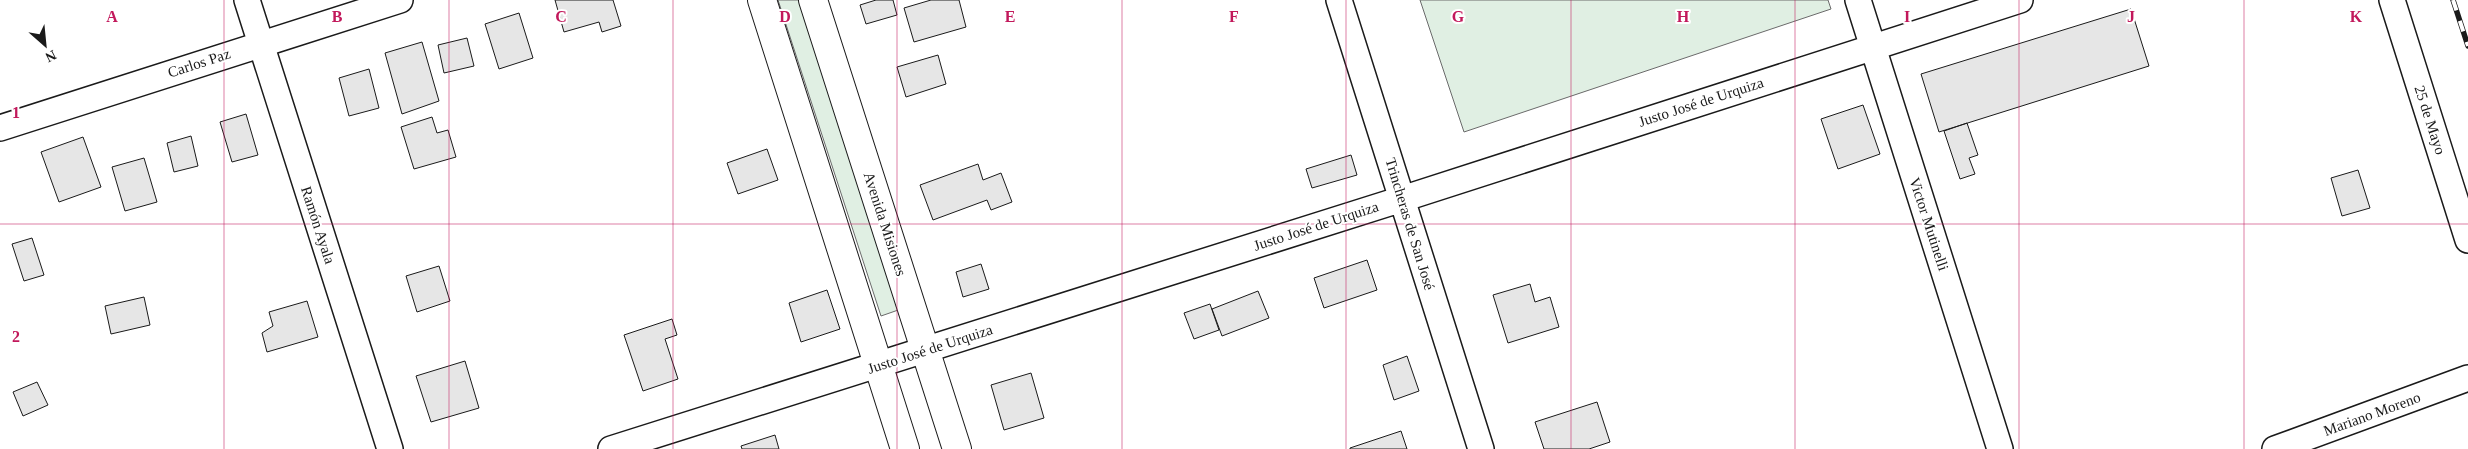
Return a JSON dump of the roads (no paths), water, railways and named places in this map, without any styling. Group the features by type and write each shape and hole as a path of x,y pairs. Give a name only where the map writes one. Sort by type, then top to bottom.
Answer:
{"main road":[{"path":"762,0 905,449"},
{"name":"Avenida Misiones","path":"814,0 957,449"}],"street":[{"name":"Ramón Ayala","path":"247,0 390,449"},
{"name":"Carlos Paz","path":"0,128 400,0"},
{"name":"Trincheras de San José","path":"1339,0 1481,449"},
{"name":"Victor Mutinelli","path":"1858,0 2000,449"},
{"name":"Justo José de Urquiza","path":"611,449 1402,199 2020,0"},
{"name":"25 de Mayo","path":"2392,0 2468,240"},
{"name":"Mariano Moreno","path":"2279,448 2468,378"}],"railway":[{"path":"2453,0 2468,46"}]}
